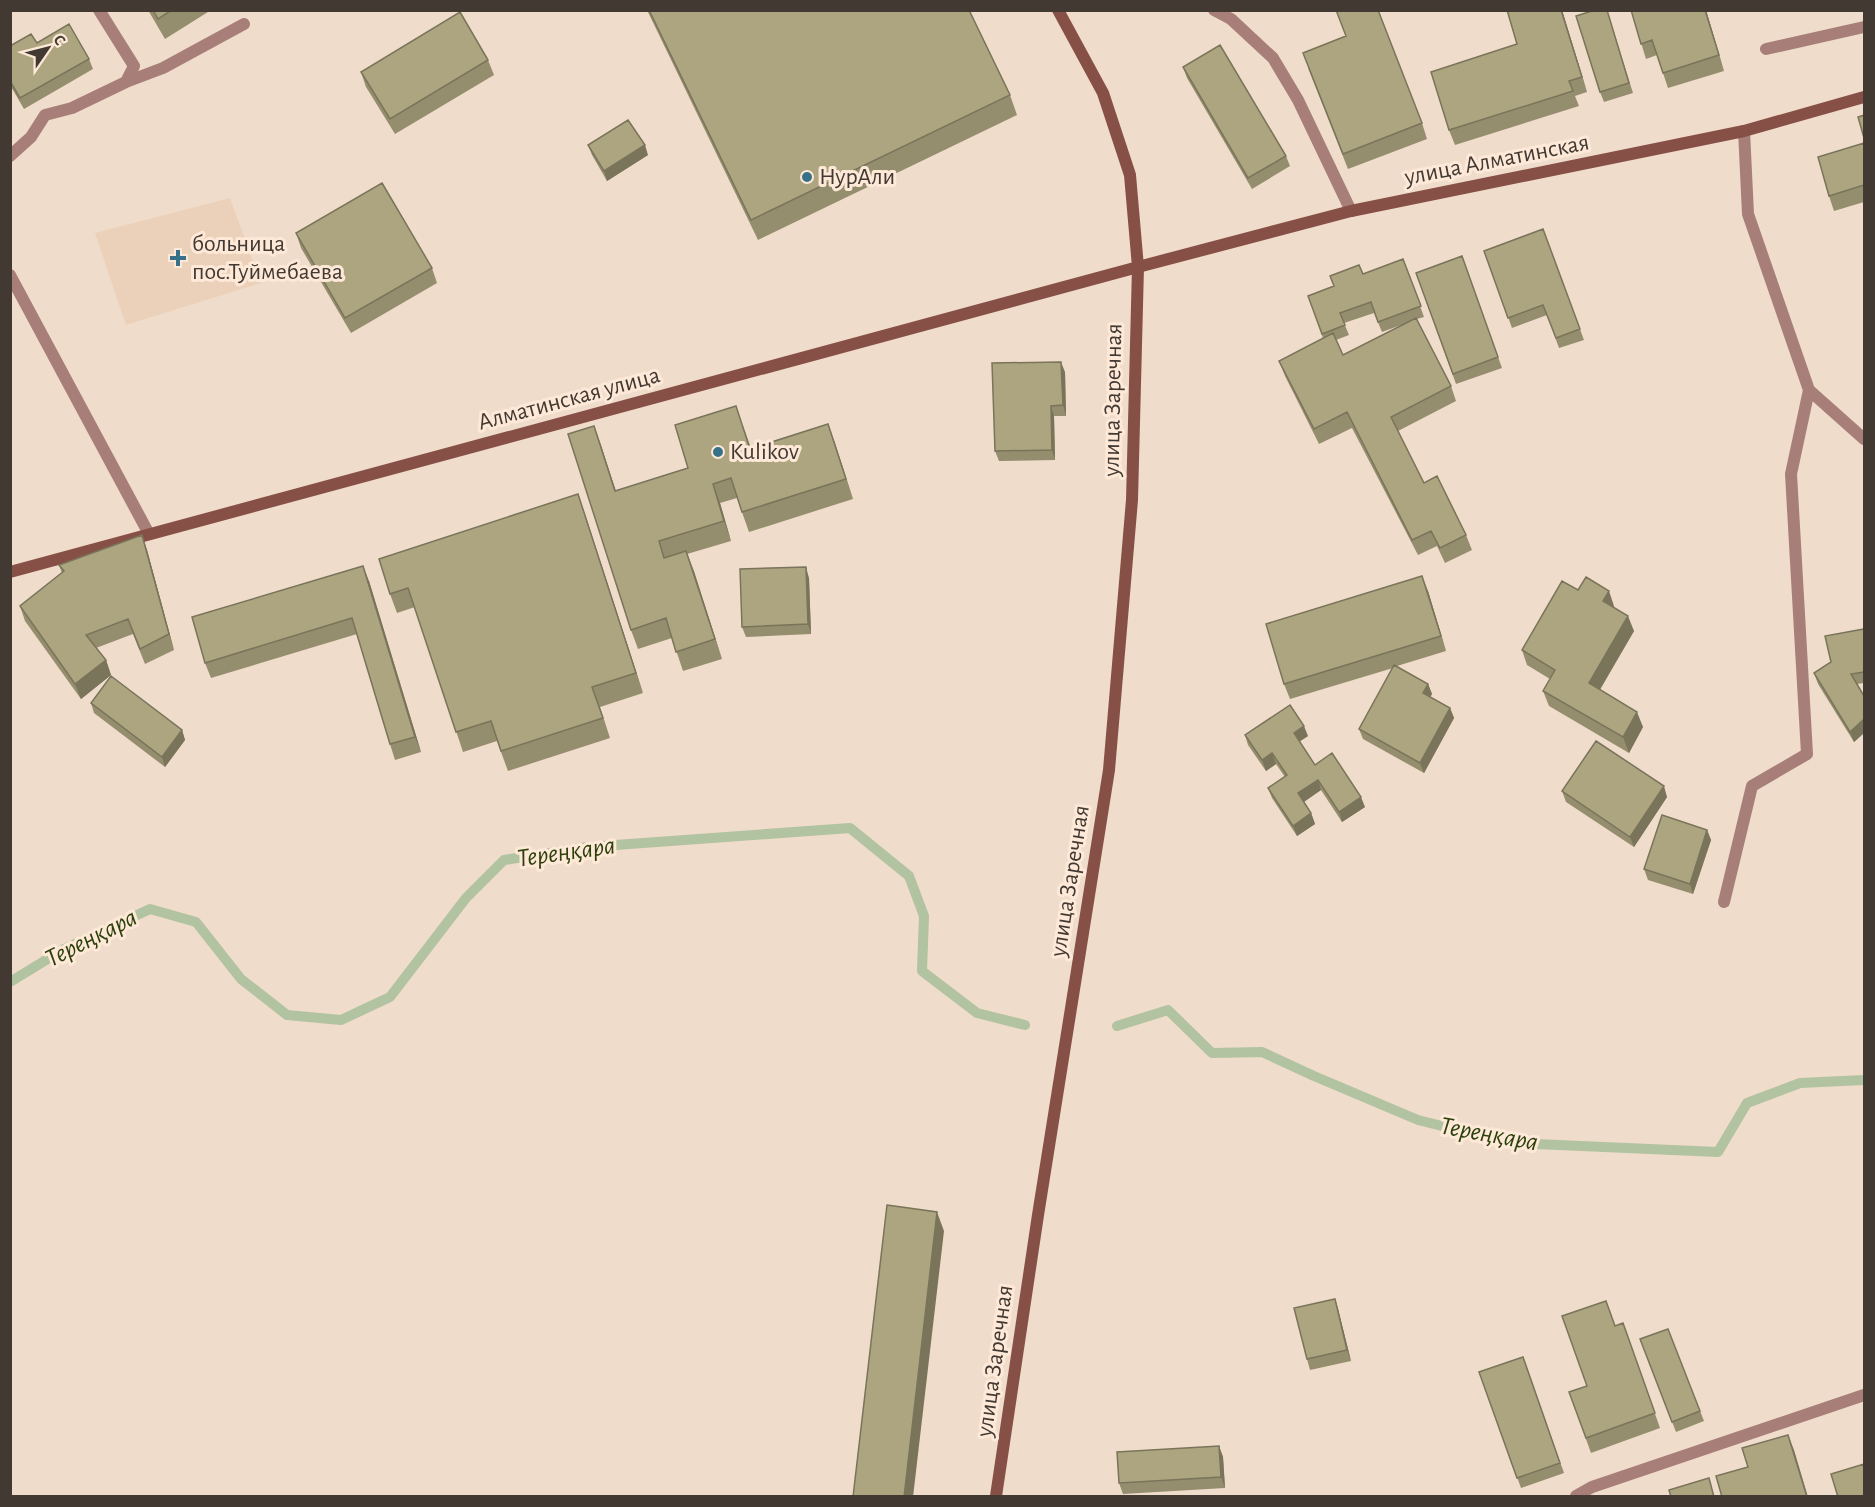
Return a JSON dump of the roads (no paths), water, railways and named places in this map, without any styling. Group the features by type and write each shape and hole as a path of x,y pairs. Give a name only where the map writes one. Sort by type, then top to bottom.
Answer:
{"street":[{"path":"99,10 134,66 126,82"},
{"name":"улица Заречная","path":"996,1497 1109,770 1132,500 1138,267 1130,175 1103,93 1058,10"},
{"path":"1214,10 1231,19 1274,58 1298,100 1351,211"},
{"path":"10,156 31,136 45,115 72,108 126,82 163,68 244,24"},
{"path":"1766,49 1864,27"},
{"name":"улица Алматинская","path":"1138,267 1351,211 1744,131 1864,98"},
{"path":"1744,131 1748,214 1809,390 1864,439"},
{"name":"Алматинская улица","path":"10,572 1138,267"},
{"path":"10,275 149,534"},
{"path":"1724,902 1752,786 1807,754 1791,474 1809,390"},
{"path":"1576,1497 1592,1487 1864,1395"}],"waterway":[{"name":"Тереңқара","path":"10,982 64,949 150,909 196,922 241,979 287,1015 341,1020 390,997 466,898 504,860 588,847 850,828 909,876 924,916 922,971 977,1013 1025,1025"},
{"name":"Тереңқара","path":"1117,1026 1168,1010 1212,1053 1262,1052 1418,1120 1510,1143 1718,1152 1747,1103 1800,1083 1864,1080"}],"place":[{"name":"НурАли","path":"807,177"},
{"name":"больница пос.Туймебаева","path":"178,258"},
{"name":"Kulikov","path":"718,452"}]}
